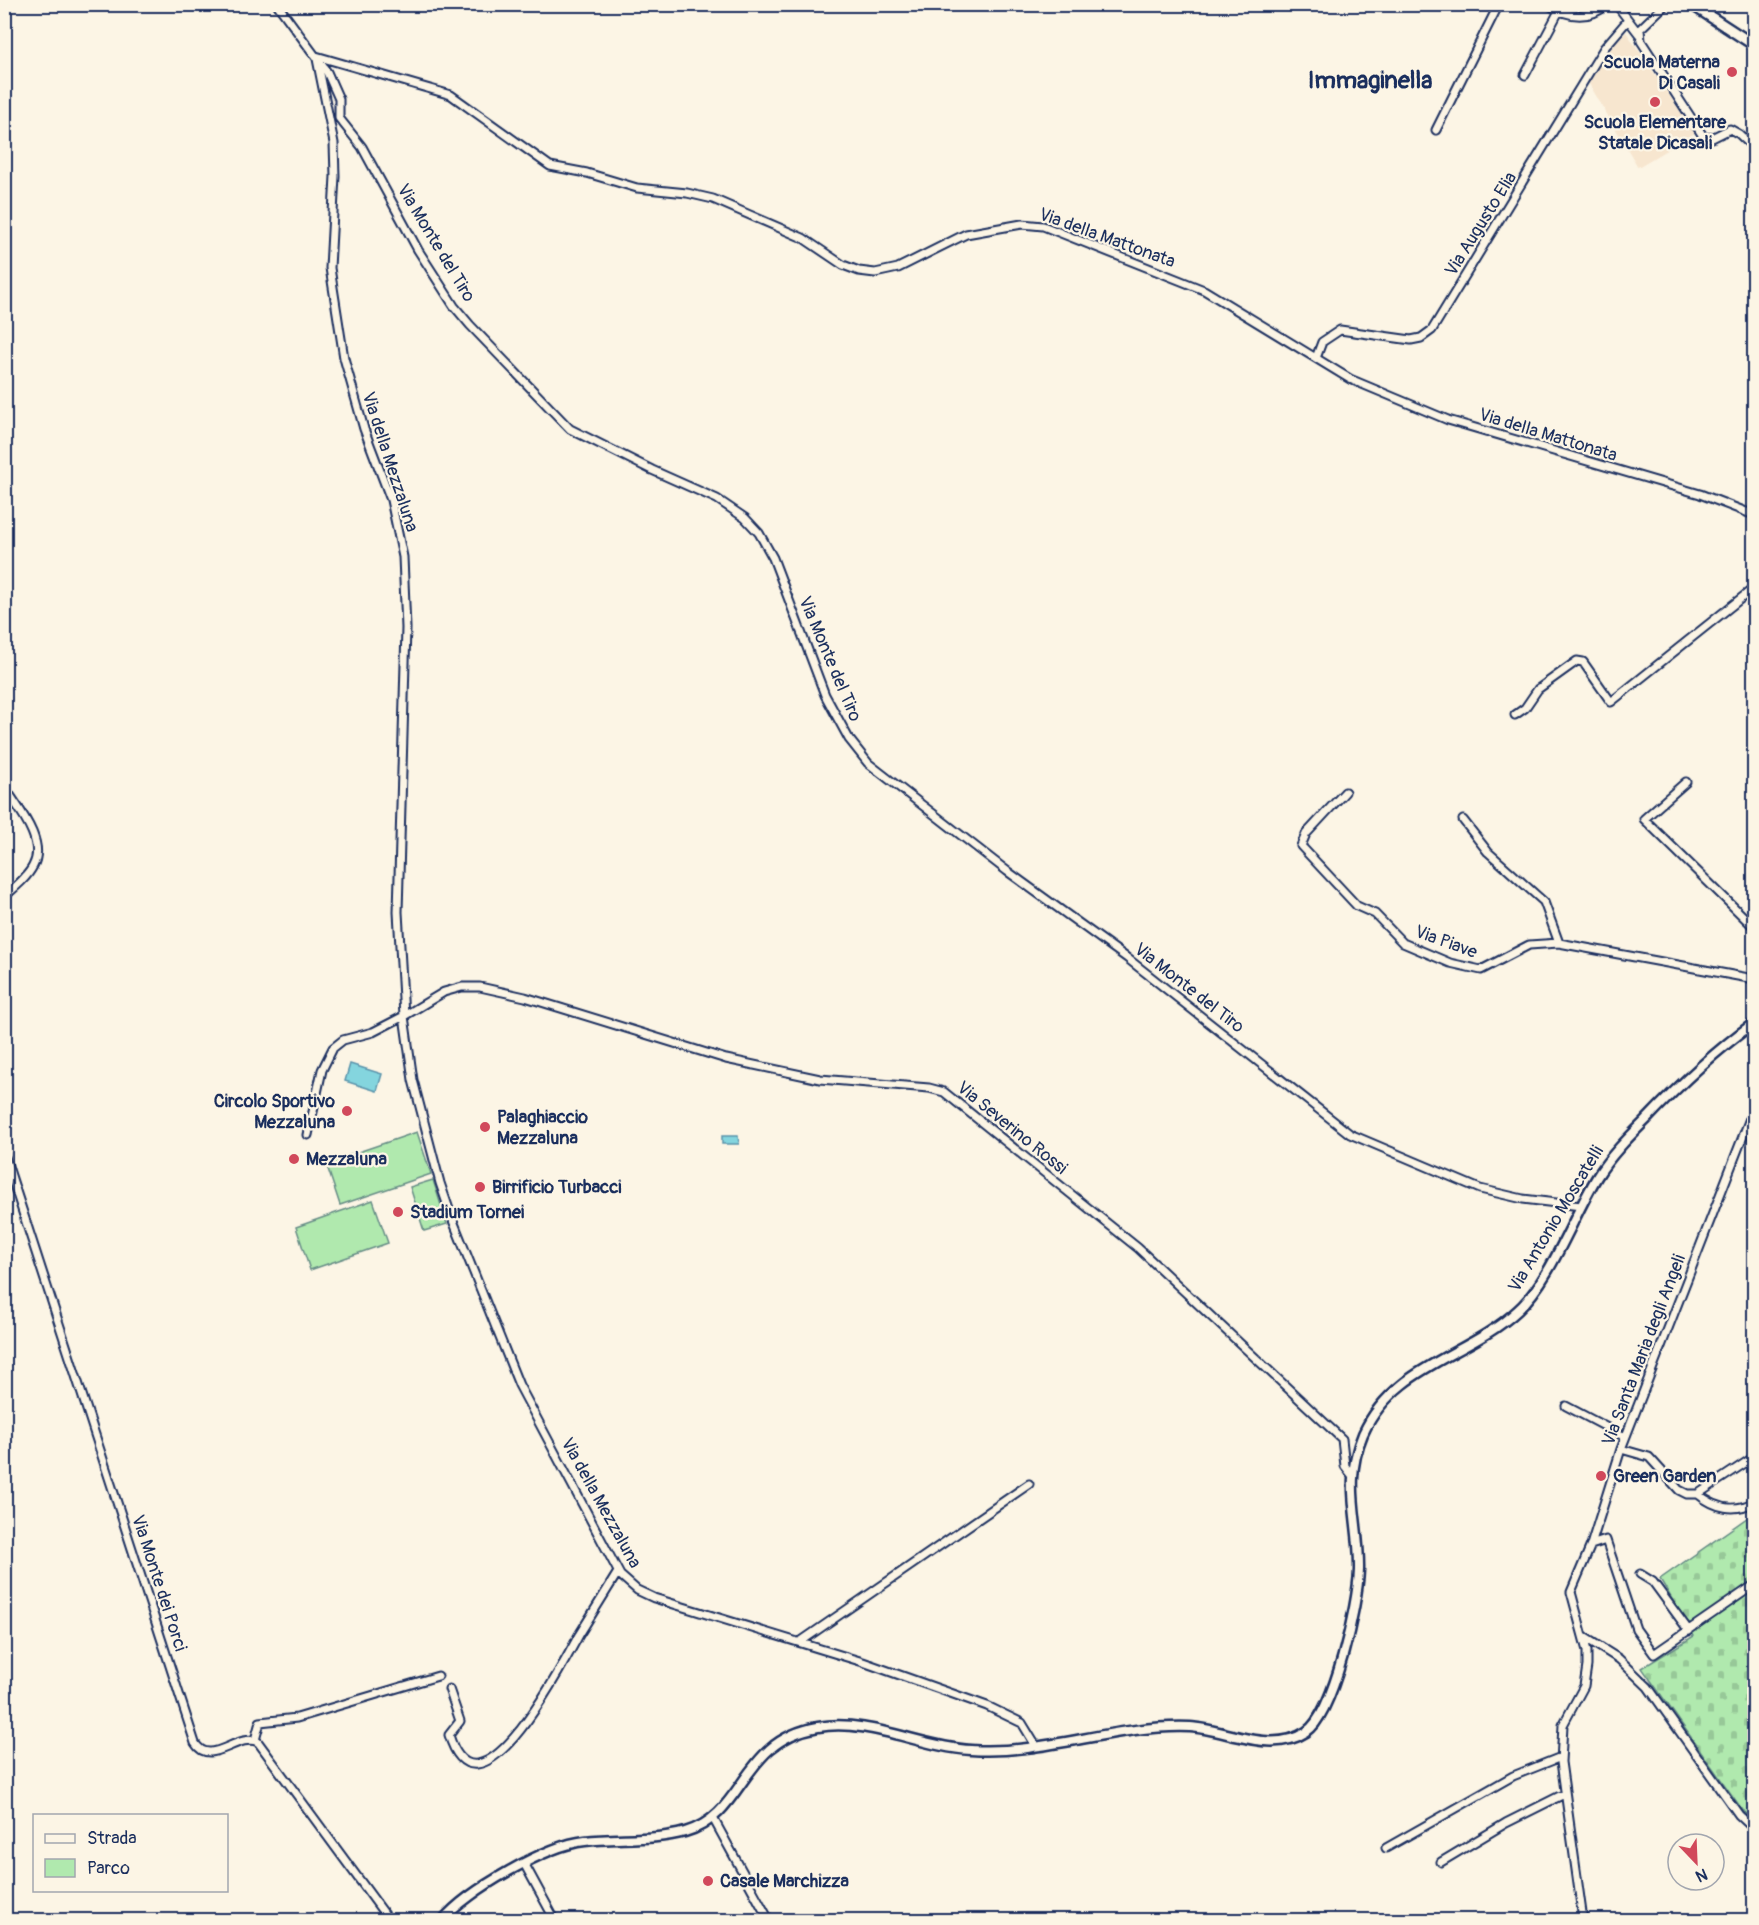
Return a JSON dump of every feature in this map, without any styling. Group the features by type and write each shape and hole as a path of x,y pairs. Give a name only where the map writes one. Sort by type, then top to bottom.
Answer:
{"main road":[{"path":"1691,4 1707,9 1755,45"}],"street":[{"name":"Via della Mezzaluna","path":"277,4 316,56 334,143 335,176 330,268 344,358 364,429 391,500 403,557 406,596 398,912 404,1016 413,1080 438,1176 452,1218 519,1385 618,1572 635,1588 654,1598 800,1642 949,1691 1002,1712 1022,1723 1036,1746"},
{"path":"1436,130 1499,4"},
{"path":"1547,4 1575,17 1583,16 1608,4"},
{"path":"1616,4 1640,32 1703,136 1712,138 1730,129 1755,148"},
{"path":"1640,32 1666,4"},
{"path":"1525,75 1559,11"},
{"name":"Via Augusto Elia","path":"1316,358 1322,342 1340,330 1411,340 1421,338 1432,330 1531,172 1592,67 1616,32 1628,20"},
{"name":"Via della Mattonata","path":"316,56 451,95 550,166 587,173 637,188 687,193 713,199 803,238 850,269 867,272 886,271 910,263 960,236 1017,225 1035,225 1204,290 1350,379 1448,420 1700,494 1755,515"},
{"name":"Via Monte del Tiro","path":"316,56 337,91 339,117 362,147 408,234 454,306 557,418 570,429 592,441 717,499 745,518 759,533 777,568 825,695 849,739 868,763 1032,890 1127,958 1350,1134 1480,1189 1523,1199 1581,1206"},
{"path":"1515,715 1525,708 1538,688 1577,661 1583,662 1611,702 1755,588"},
{"path":"1686,782 1644,819 1755,927"},
{"path":"4,786 29,829 37,849 31,870 4,897"},
{"name":"Via Piave","path":"1345,792 1306,834 1301,846 1357,906 1375,914 1403,943 1450,963 1481,970 1529,945 1559,943 1755,979"},
{"path":"1463,819 1488,852 1544,902 1559,943"},
{"name":"Via Severino Rossi","path":"404,1016 444,992 462,987 480,987 525,997 726,1059 812,1077 929,1088 944,1092 1130,1241 1276,1377 1342,1439 1345,1467 1352,1475"},
{"path":"308,1135 322,1070 331,1051 340,1042 373,1032 404,1016"},
{"name":"Via Antonio Moscatelli","path":"713,1818 767,1750 788,1736 815,1728 856,1727 968,1750 1036,1746 1132,1730 1184,1727 1213,1730 1249,1739 1274,1740 1296,1737 1313,1727 1329,1697 1357,1595 1359,1553 1351,1499 1352,1475 1366,1429 1384,1402 1418,1372 1504,1321 1521,1308 1540,1282 1599,1174 1622,1145 1697,1070 1755,1023"},
{"name":"Via Santa Maria degli Angeli","path":"1583,1920 1564,1794 1561,1756 1563,1725 1584,1686 1587,1651 1571,1592 1591,1545 1625,1437 1755,1108"},
{"name":"Via Monte dei Porci","path":"4,1154 195,1743 201,1750 209,1753 255,1740"},
{"path":"1566,1406 1625,1437"},
{"path":"1621,1449 1648,1457 1679,1491 1698,1494 1708,1502 1728,1508 1739,1509 1755,1502"},
{"path":"1698,1494 1755,1457"},
{"path":"800,1642 1029,1484"},
{"path":"1591,1545 1606,1540 1636,1629 1654,1654 1755,1585"},
{"path":"449,1689 460,1721 449,1735 458,1756 469,1764 494,1756 515,1737 534,1714 618,1572"},
{"path":"1640,1574 1653,1582 1689,1631"},
{"path":"1584,1637 1619,1659 1648,1687 1739,1815 1755,1829"},
{"path":"389,1920 264,1748 255,1740 257,1726 262,1722 297,1718 438,1676"},
{"path":"1386,1848 1513,1776 1561,1756"},
{"path":"1441,1862 1506,1823 1564,1794"},
{"path":"443,1920 468,1897 525,1865 576,1842 674,1834 693,1829 713,1818 769,1920"},
{"path":"525,1865 555,1920"}],"shaded area":[{"path":"1626,32 1695,133 1638,167 1588,82 1609,47"}],"green space":[{"path":"417,1132 431,1174 340,1205 326,1163"},
{"path":"433,1180 447,1224 424,1231 410,1187"},
{"path":"373,1200 388,1243 310,1270 296,1227"},
{"path":"1754,1513 1754,1823 1642,1668 1694,1636 1660,1579"}],"water":[{"path":"350,1064 382,1074 377,1091 345,1081"},
{"path":"722,1136 738,1136 739,1144 722,1144"}],"place":[{"name":"Scuola Materna Di Casali","path":"1732,72"},
{"name":"Scuola Elementare Statale Dicasali","path":"1655,102"},
{"name":"Circolo Sportivo Mezzaluna","path":"347,1111"},
{"name":"Palaghiaccio Mezzaluna","path":"485,1127"},
{"name":"Mezzaluna","path":"294,1159"},
{"name":"Birrificio Turbacci","path":"480,1187"},
{"name":"Stadium Tornei","path":"398,1212"},
{"name":"Green Garden","path":"1601,1476"},
{"name":"Casale Marchizza","path":"708,1881"}],"district":[{"name":"Immaginella","path":"1370,80"}]}
